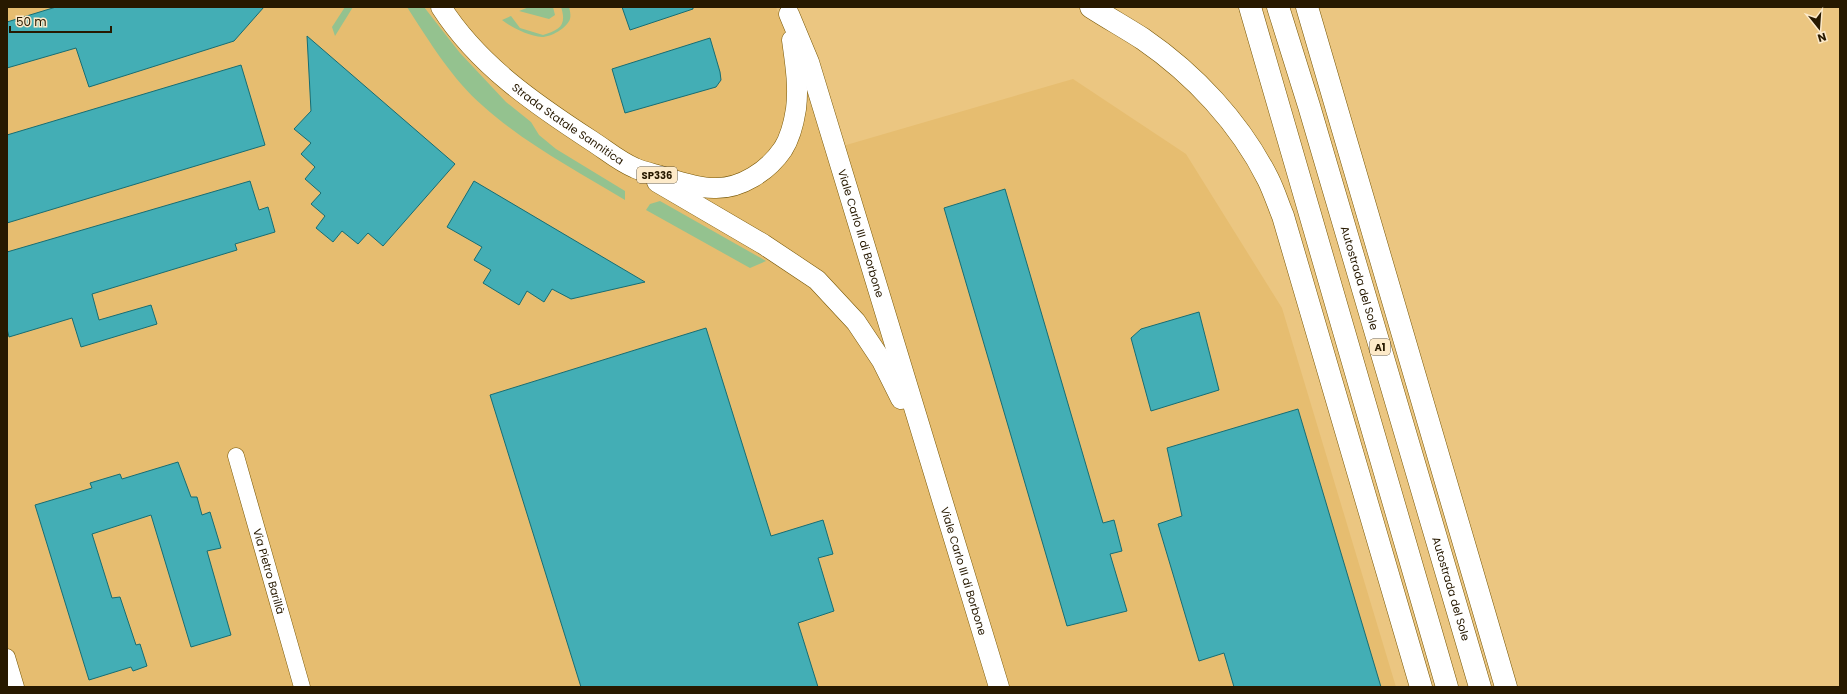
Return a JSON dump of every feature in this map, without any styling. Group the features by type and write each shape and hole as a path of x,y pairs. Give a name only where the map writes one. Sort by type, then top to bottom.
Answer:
{"highway":[{"path":"1091,7 1143,40 1175,64 1200,86 1224,113 1252,151 1269,180 1285,224 1421,687"},
{"path":"1250,7 1448,687"},
{"name":"Autostrada del Sole","path":"1278,7 1309,106 1480,687"},
{"path":"1307,7 1506,687"}],"main road":[{"name":"Strada Statale Sannitica","path":"441,7 451,22 491,67 520,91 560,120 635,168 689,184 714,188 742,184 765,168 783,149 791,130 796,108 797,80 788,11"},
{"name":"Viale Carlo III di Borbone","path":"788,11 809,62 999,687"},
{"name":"Viale Carlo III di Borbone","path":"635,168 763,244 817,280 856,322 882,361 928,455"}],"street":[{"name":"Via Pietro Barillà","path":"236,456 302,687"},
{"path":"7,657 16,687"}],"shaded area":[{"path":"7,7 776,7 829,150 1073,79 1186,154 1282,308 1396,687 7,687"}],"green space":[{"path":"345,7 353,7 335,36 332,27"},
{"path":"407,7 424,7 460,53 506,102 531,122 539,135 556,149 625,191 625,200 534,145 499,120 483,106 451,72"},
{"path":"529,7 553,7 555,15 549,19 519,11"},
{"path":"561,7 569,7 570,19 566,26 546,37 526,33 516,29 502,20 511,16 520,28 543,35 558,29 561,26 563,13"},
{"path":"660,201 766,261 750,268 646,210 650,204"}],"building":[{"path":"56,7 264,7 234,41 89,87 76,48 7,68 7,22"},
{"path":"622,7 693,7 693,9 630,30"},
{"path":"307,36 455,164 383,246 368,233 358,244 342,231 333,242 316,228 325,216 311,204 321,193 305,179 315,167 301,154 311,143 294,129 311,111"},
{"path":"710,38 721,80 716,87 625,113 612,69"},
{"path":"241,65 265,145 7,223 7,135"},
{"path":"250,181 259,210 268,207 275,232 235,244 237,250 92,294 99,320 151,305 157,324 81,347 72,318 9,337 7,329 7,252"},
{"path":"474,181 645,282 571,299 552,289 544,302 527,291 519,305 483,283 491,270 474,260 482,247 447,227"},
{"path":"1005,189 1103,523 1114,520 1122,551 1110,554 1127,611 1067,626 944,208"},
{"path":"1199,312 1219,390 1151,411 1131,338 1141,329"},
{"path":"706,328 771,536 823,520 833,554 818,558 834,611 798,623 818,687 581,687 490,395"},
{"path":"1298,409 1381,687 1234,687 1224,653 1199,661 1158,524 1182,516 1167,448"},
{"path":"178,462 191,497 197,497 202,515 210,512 221,548 207,551 231,635 191,647 151,515 92,534 112,598 120,597 136,645 140,644 147,666 133,671 131,667 89,680 35,505 92,488 90,483 120,474 122,479"}]}
